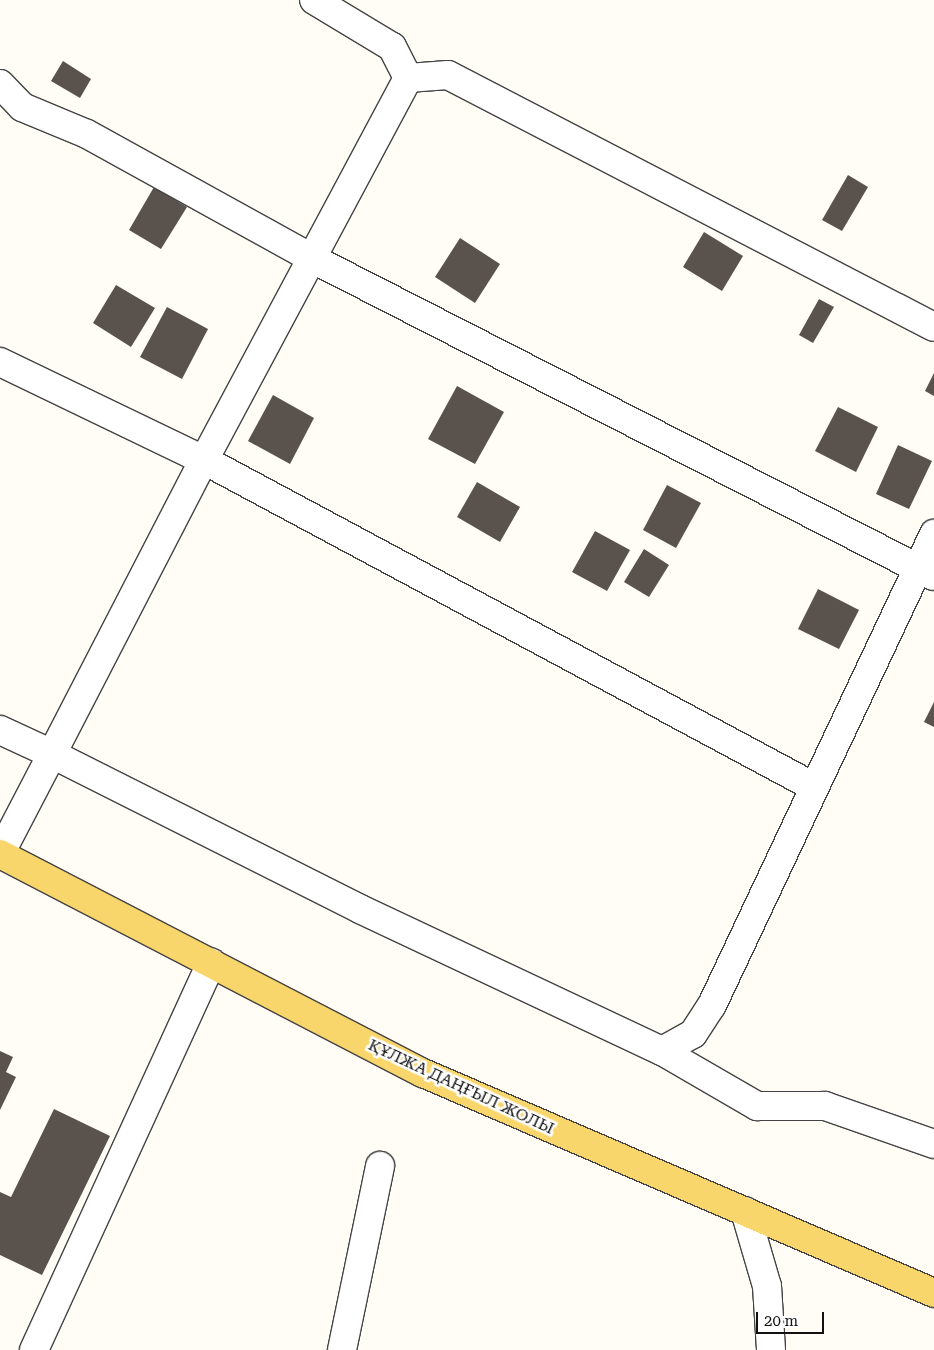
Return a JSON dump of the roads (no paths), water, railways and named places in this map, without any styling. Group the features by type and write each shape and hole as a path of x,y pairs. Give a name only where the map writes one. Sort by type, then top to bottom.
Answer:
{"main road":[{"name":"ҚҰЛЖА ДАҢҒЫЛ ЖОЛЫ","path":"0,854 422,1073 934,1292"}],"street":[{"path":"314,0 392,47 408,78"},
{"path":"408,78 448,75 934,327"},
{"path":"0,854 204,460 408,78"},
{"path":"0,84 22,107 87,134 313,259 925,573"},
{"path":"0,362 204,460 814,787"},
{"path":"662,1051 692,1034 712,1005 814,787 925,573 934,534"},
{"path":"0,730 52,754 360,909 662,1051 757,1106 825,1106 934,1144"},
{"path":"34,1350 211,963"},
{"path":"342,1350 380,1166"},
{"path":"745,1211 767,1286 771,1350"}]}
